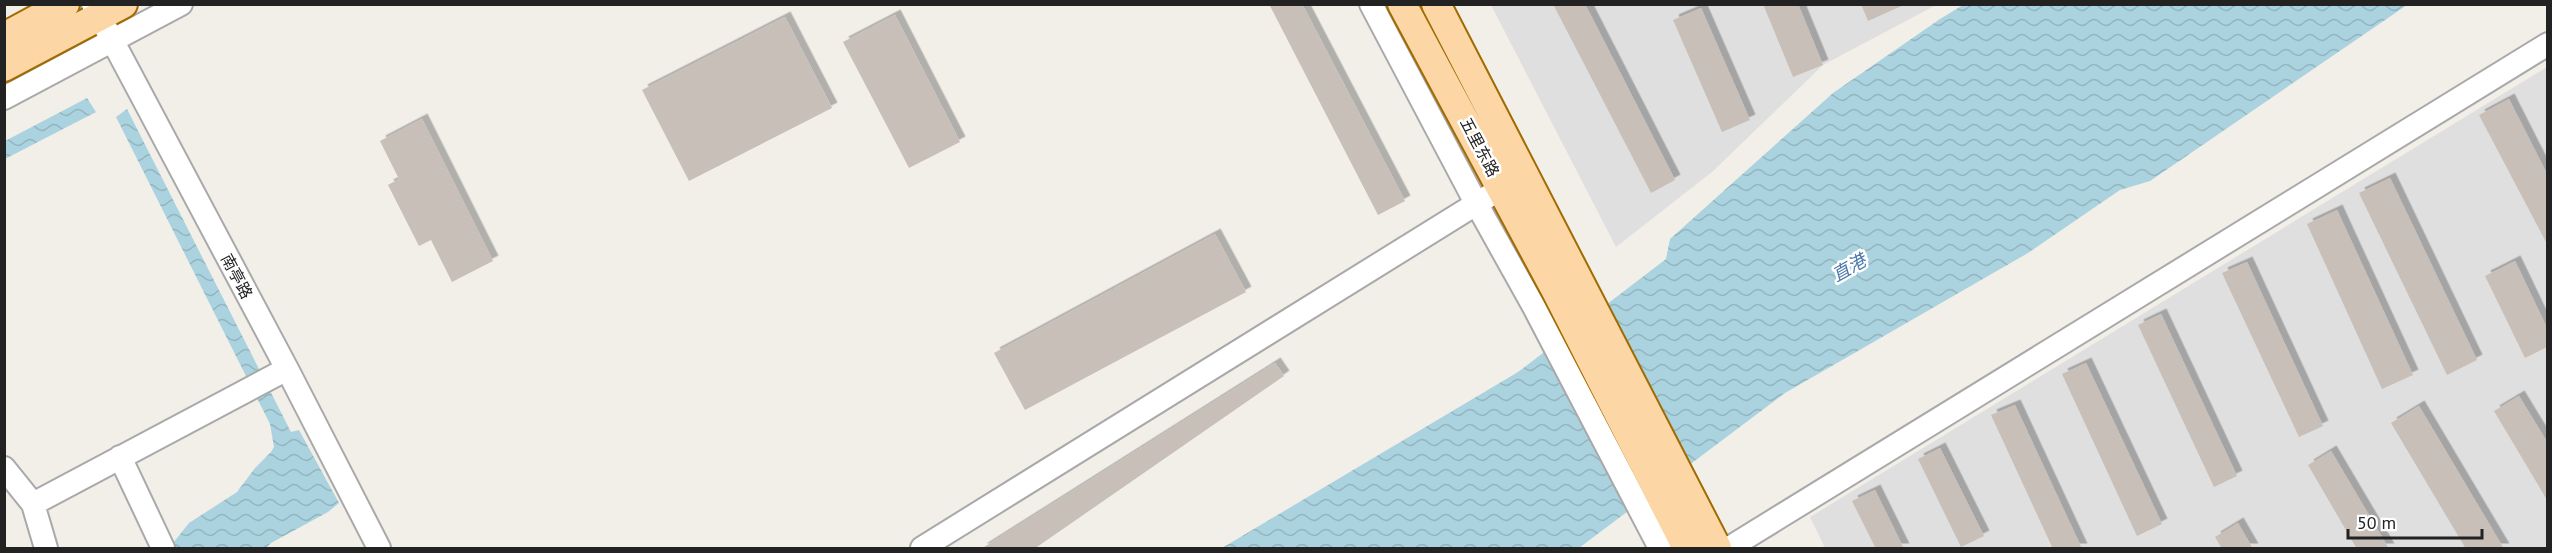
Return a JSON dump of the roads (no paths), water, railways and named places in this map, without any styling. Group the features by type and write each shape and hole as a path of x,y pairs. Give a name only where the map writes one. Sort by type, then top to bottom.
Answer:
{"main road":[{"path":"4,37 65,4"},
{"name":"五里东路","path":"1402,4 1513,181"},
{"name":"五里东路","path":"1436,4 1513,181 1556,292 1675,535"},
{"path":"4,67 107,17"},
{"path":"1675,535 1717,549"}],"street":[{"path":"4,98 107,17 182,4"},
{"path":"1371,4 1476,203 1556,292"},
{"name":"南亭路","path":"107,17 280,373 379,549"},
{"path":"1729,549 2547,44"},
{"path":"922,549 1513,181"},
{"path":"33,504 280,373"},
{"path":"120,457 162,547"},
{"path":"4,468 33,504 46,549"}],"water":[{"name":"直港","path":"1963,5 2407,5 2150,181 2120,190 2028,253 1785,393 1579,548 1222,548 1518,372 1666,259 1670,239 1833,93"},
{"path":"87,98 96,112 5,159 5,141"},
{"path":"127,109 291,432 299,430 339,503 328,512 271,543 266,548 169,548 189,523 237,492 274,447 270,424 116,117"}]}
